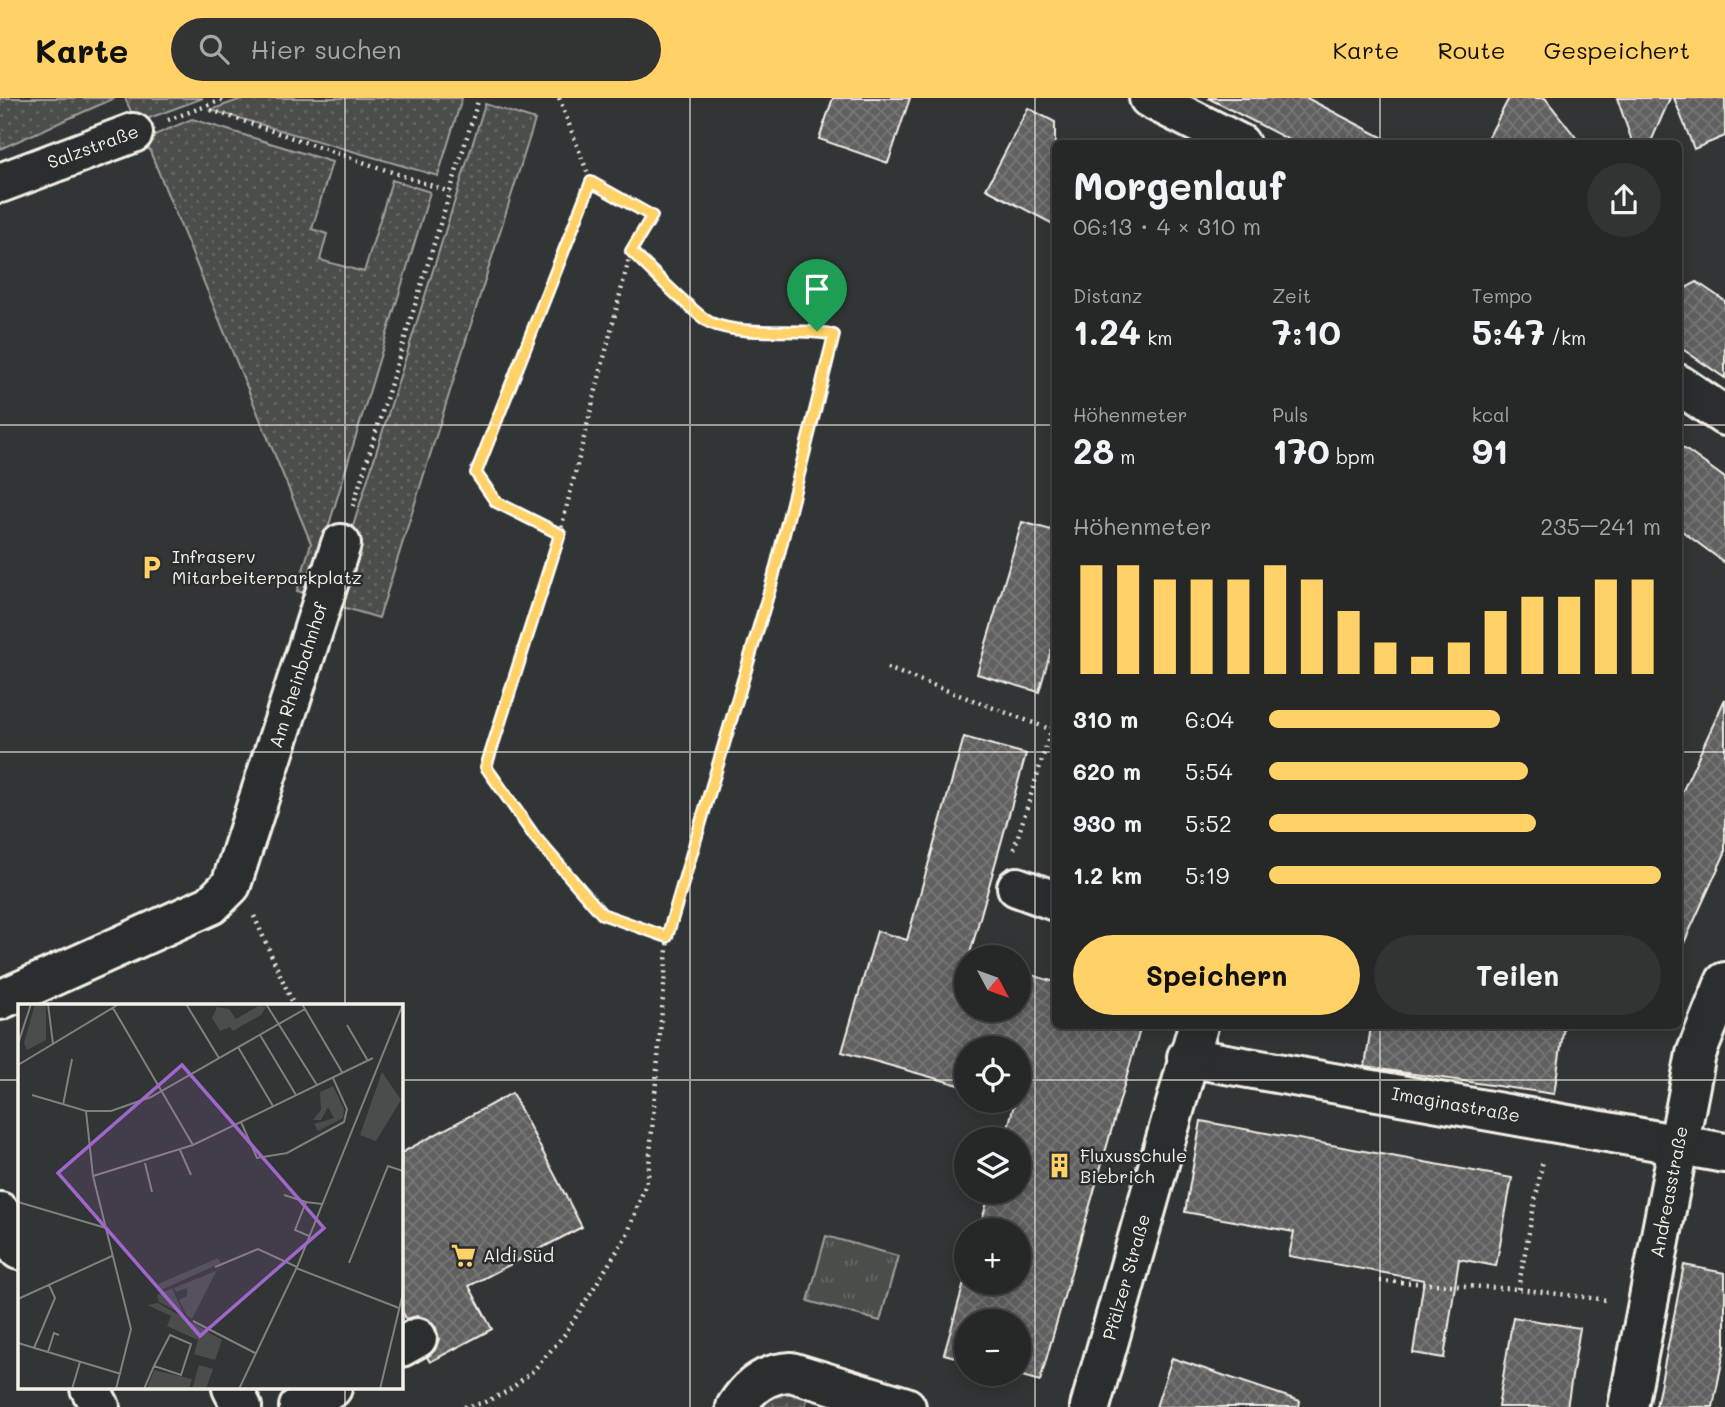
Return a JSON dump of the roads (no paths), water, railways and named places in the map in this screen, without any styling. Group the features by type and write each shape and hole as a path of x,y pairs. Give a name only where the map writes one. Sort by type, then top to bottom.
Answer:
{"street":[{"path":"1149,98 1232,140"},
{"name":"Salzstraße","path":"0,183 133,132"},
{"path":"1682,387 1725,416"},
{"name":"Am Rheinbahnhof","path":"0,1000 211,905 222,897 238,873 341,544"},
{"path":"1017,887 1052,900"},
{"name":"Andreasstraße","path":"1628,1407 1696,1054 1725,982"},
{"name":"Imaginastraße","path":"1193,1042 1551,1121 1725,1153"},
{"name":"Pfälzer Straße","path":"1090,1407 1193,1042"},
{"path":"0,1212 18,1248"},
{"path":"736,1407 760,1380 776,1372 791,1372 905,1407"},
{"path":"91,1390 100,1407"},
{"path":"233,1390 242,1407"},
{"path":"299,1407 329,1390"}],"place":[{"name":"Infraserv Mitarbeiterparkplatz","path":"152,567"},
{"name":"Fluxusschule Biebrich","path":"1060,1166"},
{"name":"Aldi Süd","path":"463,1256"}]}
